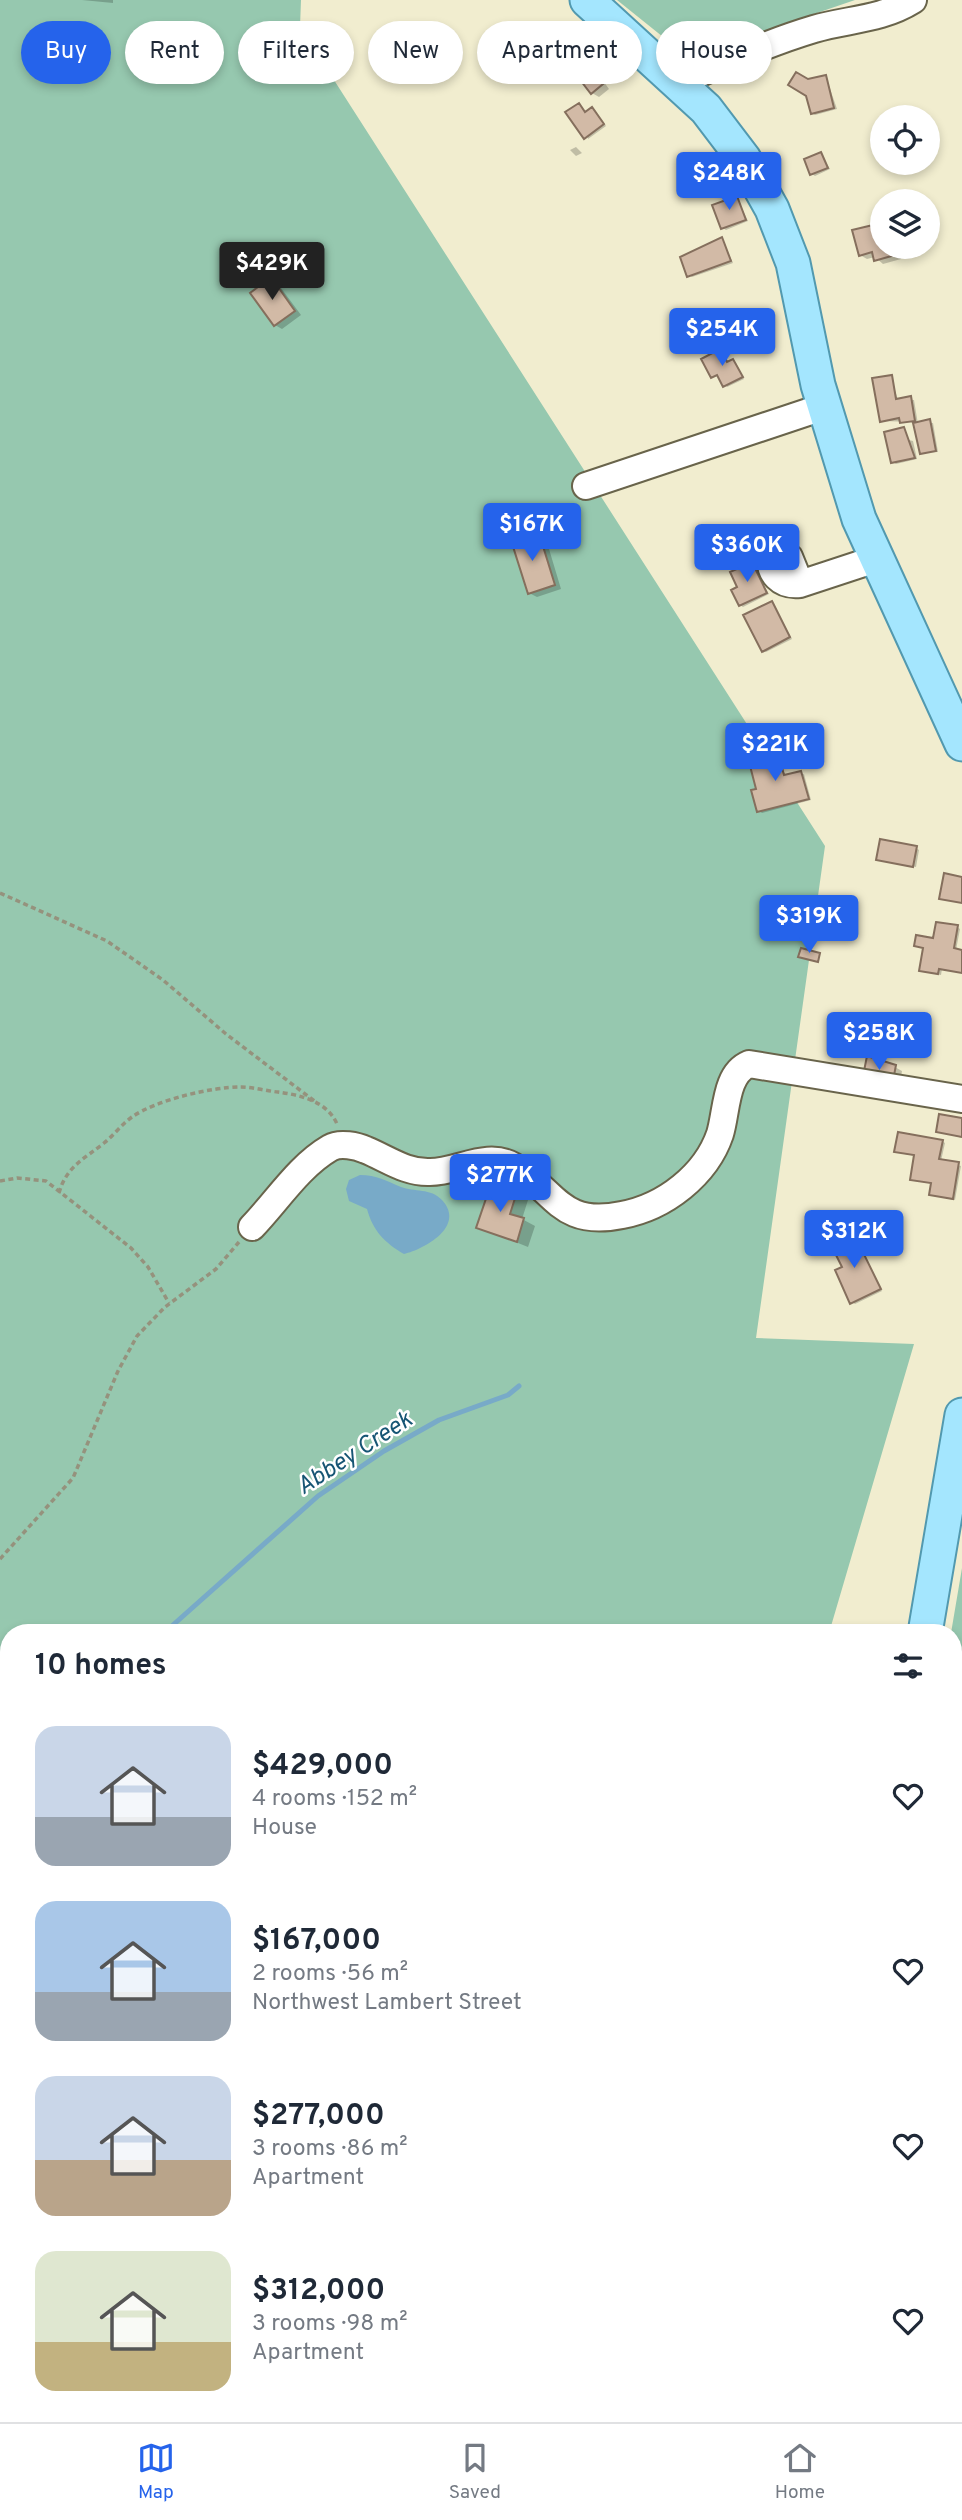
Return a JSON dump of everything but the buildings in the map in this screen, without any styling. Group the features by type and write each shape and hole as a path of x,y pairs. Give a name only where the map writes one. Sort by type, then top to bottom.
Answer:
{"main road":[{"path":"587,0 656,64"},
{"path":"678,84 706,109 732,141 760,184 778,221 801,294 823,407 848,486 876,559 962,744"},
{"path":"927,1624 962,1415"}],"street":[{"path":"772,43 817,28 880,16 913,0"},
{"path":"586,486 823,407"},
{"path":"800,584 876,559"},
{"path":"252,1227 303,1170 331,1147 345,1145 365,1149 404,1168 425,1173 447,1172 486,1160 499,1161 513,1166 552,1200 582,1217 625,1215 664,1199 700,1171 719,1135 733,1076 740,1067 749,1063 962,1099"}],"path":[{"path":"0,893 107,942 163,980 226,1034 334,1116 345,1145"},
{"path":"59,1194 63,1177 78,1162 133,1116 170,1101 241,1087 298,1094 317,1103"},
{"path":"0,1181 18,1178 46,1181 59,1194 131,1248 148,1268 170,1303"},
{"path":"0,1559 73,1478 137,1336 170,1303 216,1269 252,1227"}],"green space":[{"path":"0,0 301,0 300,21 238,21 238,84 337,84 825,846 756,1338 914,1344 832,1624 0,1624"},
{"path":"617,0 855,0 772,28 772,21 656,21 656,31"},
{"path":"962,1568 962,1624 953,1624"}],"water":[{"path":"360,1175 376,1177 406,1189 438,1196 448,1210 446,1227 432,1242 404,1254 381,1236 367,1209 349,1201 346,1189 349,1180"}],"waterway":[{"name":"Abbey Creek","path":"174,1624 318,1496 384,1451 439,1420 508,1395 519,1386"}]}
